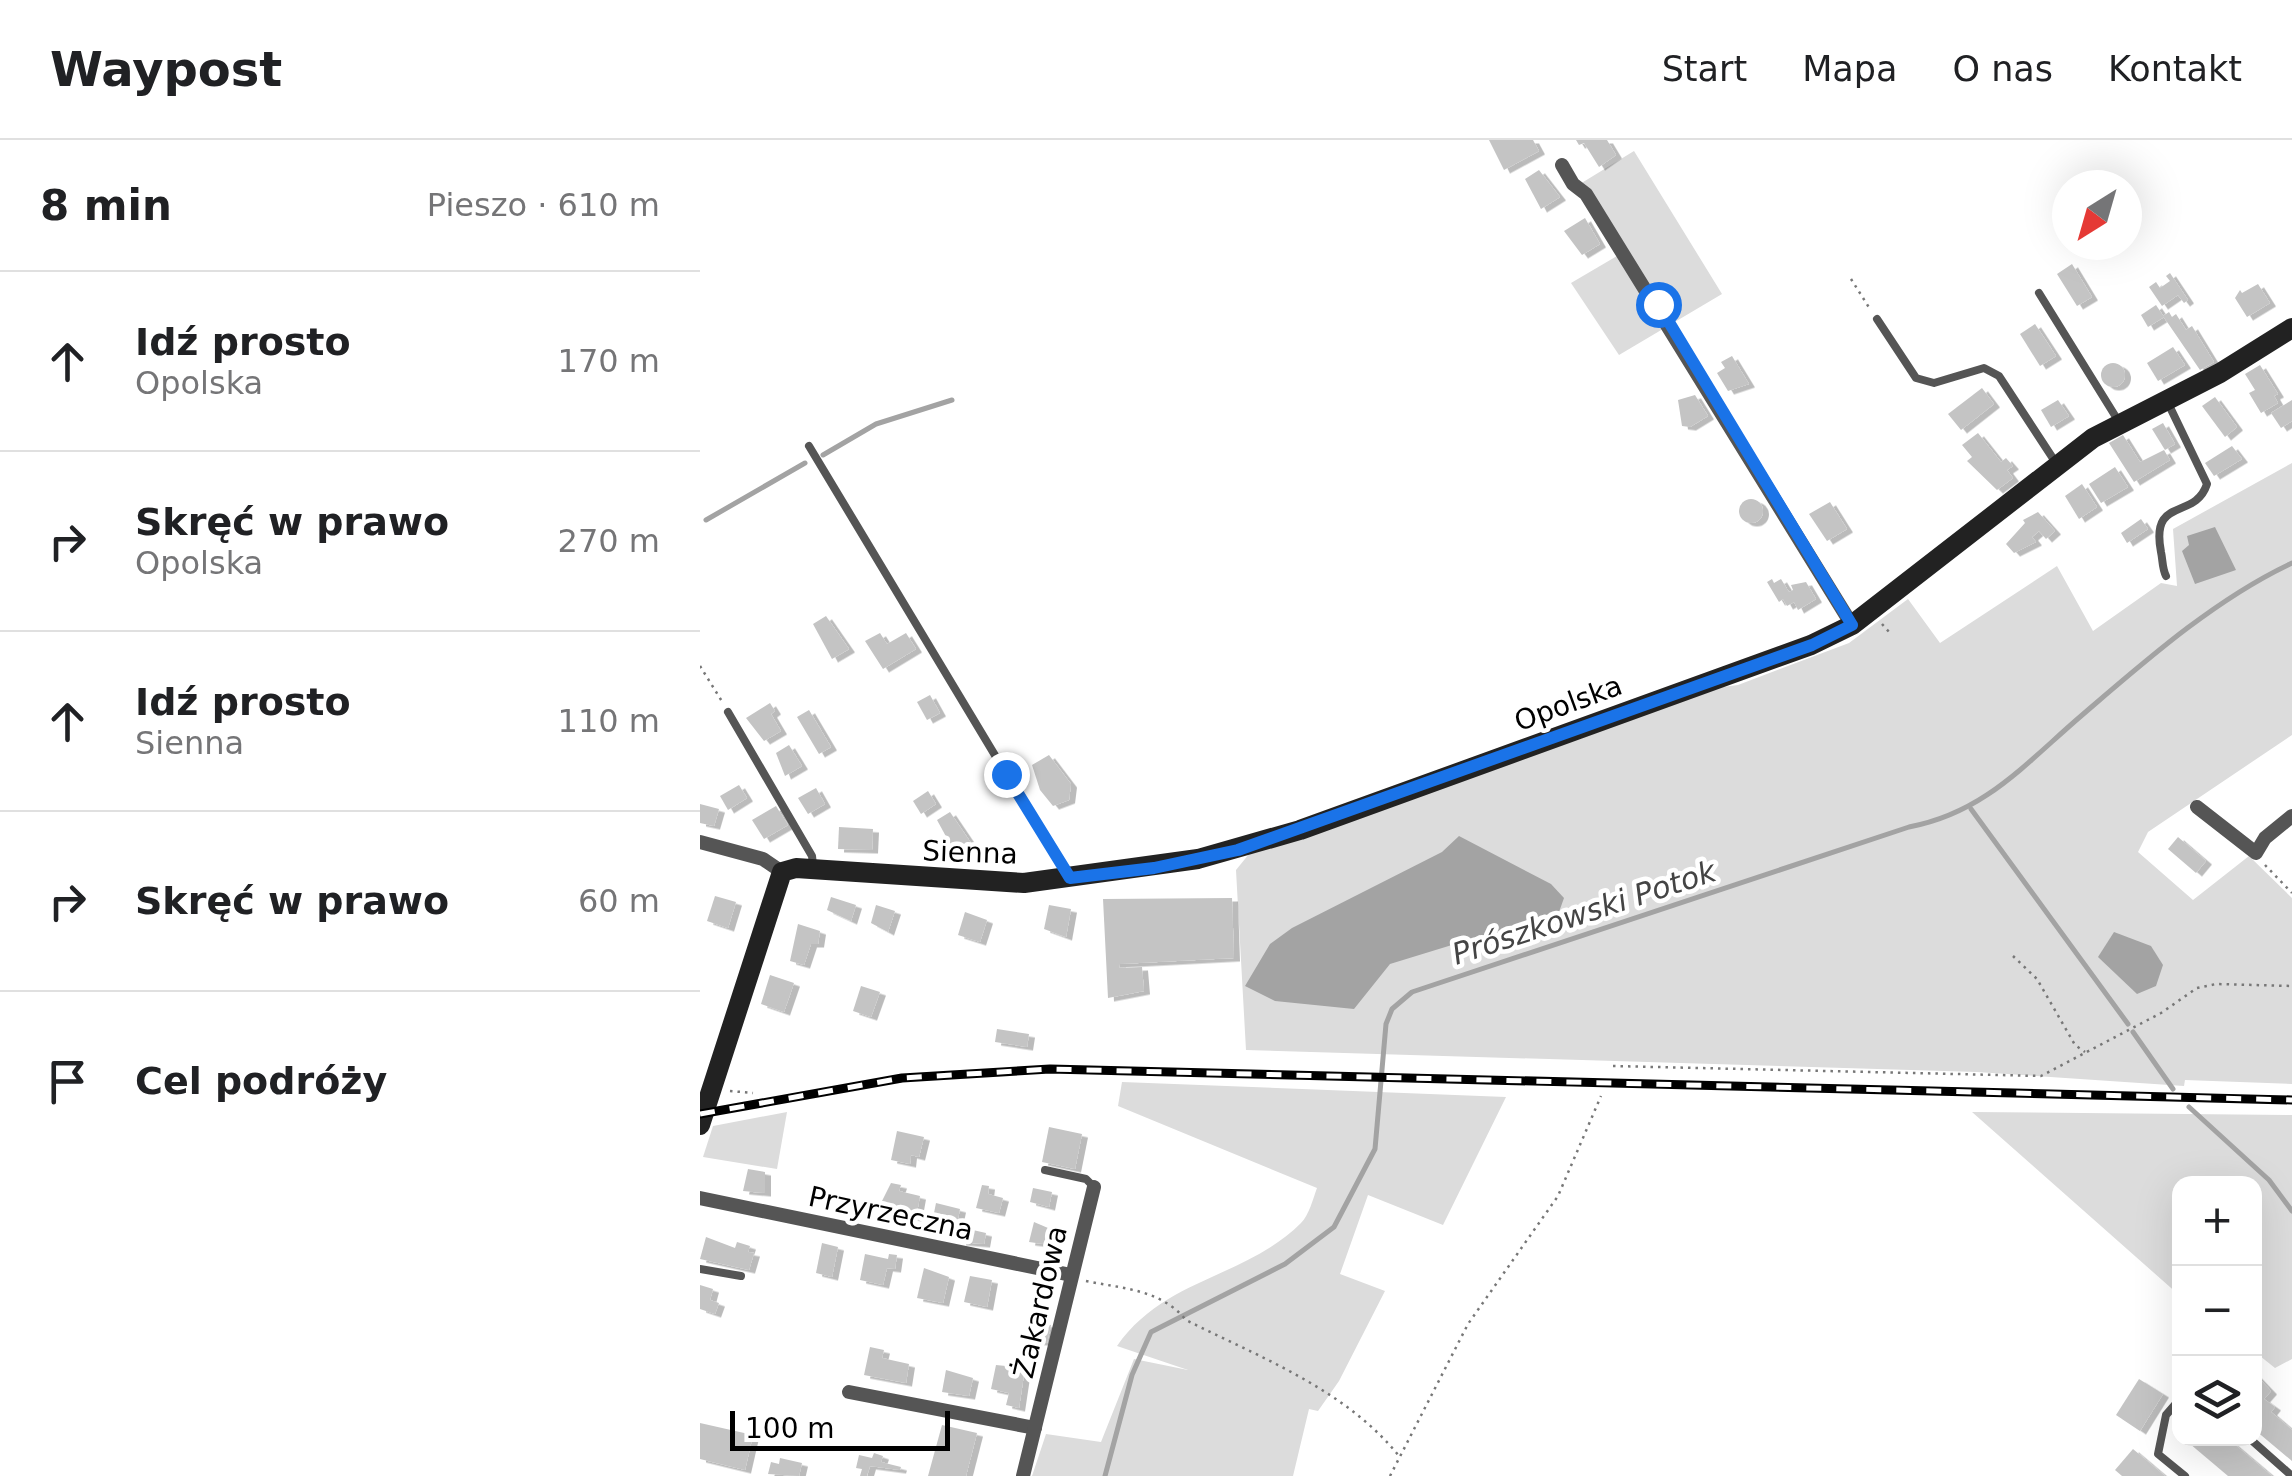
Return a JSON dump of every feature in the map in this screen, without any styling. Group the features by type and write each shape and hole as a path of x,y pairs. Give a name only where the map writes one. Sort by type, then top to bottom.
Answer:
{"street":[{"path":"1562,165 1573,184 1586,194 1658,304 1852,625"},
{"name":"Opolska","path":"1300,830 1812,645 1852,625 2119,422 2220,373 2292,328"},
{"path":"2197,808 2256,853 2265,838 2292,816"},
{"name":"Sienna","path":"700,842 763,859 782,872 813,869 992,882 1070,878 1198,859 1300,830"},
{"path":"700,1125 782,872"},
{"name":"Żakardowa","path":"1023,1476 1094,1187"},
{"name":"Przyrzeczna","path":"700,1198 1071,1275"},
{"path":"849,1392 1035,1428"}],"lane":[{"path":"2039,293 2119,422"},
{"path":"1876,319 1916,378 1934,383 1984,368 1998,376 2058,466"},
{"path":"2166,399 2208,484 2199,498 2165,515 2159,526 2166,576"},
{"path":"809,446 1070,878"},
{"path":"728,712 812,856 813,869"},
{"path":"1046,1170 1086,1179 1094,1187"},
{"path":"700,1269 741,1276"},
{"path":"2172,1408 2166,1415 2158,1454 2184,1476"},
{"path":"2257,1446 2292,1476"}],"path":[{"path":"1851,279 1876,319"},
{"path":"1878,618 1890,633"},
{"path":"700,666 728,712"},
{"path":"2256,853 2292,893"},
{"path":"2013,956 2037,979 2075,1046 2086,1052"},
{"path":"1613,1066 2041,1076 2207,985 2292,986"},
{"path":"718,1091 753,1092"},
{"path":"1390,1476 1468,1324 1558,1196 1601,1096"},
{"path":"1071,1275 1157,1295 1174,1304 1184,1318 1319,1388 1377,1429 1400,1457"}],"shaded area":[{"path":"1634,151 1722,294 1619,355 1571,283 1617,256 1575,187"},
{"path":"2292,463 2292,735 2148,832 2138,852 2193,900 2249,856 2292,898 2292,1084 2185,1080 2184,1086 1977,1072 1246,1050 1236,870 1249,854 1678,693 1738,685 1849,643 1908,599 1940,643 2057,566 2093,631 2161,583 2177,586 2173,529"},
{"path":"2215,527 2236,570 2195,584 2182,551 2189,545 2187,536"},
{"path":"1459,836 1551,884 1564,898 1559,912 1390,964 1354,1009 1275,1001 1245,986 1270,944 1292,928 1442,852"},
{"path":"2114,932 2151,946 2163,965 2156,986 2137,994 2098,957"},
{"path":"1122,1082 1506,1097 1443,1225 1368,1195 1340,1274 1385,1291 1339,1381 1318,1411 1309,1409 1293,1476 1032,1476 1046,1434 1101,1442 1134,1359 1188,1370 1117,1346 1136,1323 1158,1306 1279,1241 1304,1220 1317,1188 1118,1106"},
{"path":"787,1112 777,1169 703,1157 713,1126"},
{"path":"1972,1112 2292,1115 2292,1359 2275,1368 2262,1358 2262,1176 2172,1176 2172,1289"}],"building":[{"path":"1489,140 1533,140 1539,151 1504,170"},
{"path":"1576,140 1607,140 1616,155 1599,167 1584,143 1579,145"},
{"path":"1539,170 1560,197 1541,209 1525,179"},
{"path":"1585,218 1600,244 1582,255 1564,231"},
{"path":"2072,264 2092,297 2077,306 2057,274"},
{"path":"2170,273 2188,300 2184,303 2178,295 2162,306 2149,287 2156,282 2160,288 2170,281 2166,276"},
{"path":"2258,284 2270,303 2247,317 2235,298 2240,290 2242,293"},
{"path":"2156,305 2164,317 2148,327 2141,315"},
{"path":"2169,312 2172,317 2176,314 2186,330 2192,326 2214,362 2200,370 2163,316"},
{"path":"2035,324 2056,356 2040,366 2020,334"},
{"path":"2173,347 2185,365 2158,381 2147,363"},
{"path":"1732,356 1749,384 1728,391 1717,373 1725,368 1721,362"},
{"path":"2113,363 2125,375 2113,387 2101,375"},
{"path":"2260,365 2278,394 2274,396 2278,403 2261,413 2249,393 2255,390 2245,374"},
{"path":"1982,388 1994,404 1961,430 1948,414"},
{"path":"1695,395 1708,416 1690,427 1682,426 1678,400"},
{"path":"2215,397 2237,427 2225,437 2202,406"},
{"path":"2058,400 2069,416 2051,427 2041,410"},
{"path":"2292,400 2292,421 2281,428 2271,413"},
{"path":"2163,423 2175,444 2165,450 2152,429"},
{"path":"1978,433 2001,462 2006,458 2013,466 2007,470 2013,478 1997,490 1967,461 1972,457 1962,445"},
{"path":"2123,435 2140,462 2164,450 2170,460 2134,482 2109,443"},
{"path":"2232,446 2242,459 2214,476 2205,463"},
{"path":"2115,467 2128,487 2101,503 2089,484"},
{"path":"2082,484 2097,507 2079,519 2065,496"},
{"path":"1746,499 1756,499 1763,511 1756,523 1746,523 1739,516 1739,506"},
{"path":"1830,502 1847,529 1827,541 1809,514"},
{"path":"2038,512 2055,531 2046,539 2039,531 2032,537 2036,542 2014,553 2006,544 2025,523 2023,520"},
{"path":"2141,519 2148,529 2127,543 2121,533"},
{"path":"1772,579 1774,583 1781,579 1789,592 1793,590 1791,585 1806,582 1816,599 1798,610 1794,602 1787,606 1783,599 1779,602 1767,582"},
{"path":"826,616 849,649 832,659 813,624"},
{"path":"880,633 887,644 906,633 916,649 883,669 865,641"},
{"path":"930,695 940,713 927,720 917,702"},
{"path":"770,703 775,711 771,714 781,731 764,741 746,718"},
{"path":"809,710 831,747 819,754 797,717"},
{"path":"789,745 802,766 785,776 776,753"},
{"path":"1049,755 1071,784 1069,800 1053,806 1040,790 1032,765"},
{"path":"739,785 747,798 728,810 720,796"},
{"path":"816,788 825,804 808,814 798,798"},
{"path":"928,791 936,804 921,814 913,801"},
{"path":"700,804 719,809 714,826 700,823"},
{"path":"776,806 788,825 764,839 752,820"},
{"path":"950,812 971,843 955,853 937,820"},
{"path":"839,827 873,829 872,850 838,849"},
{"path":"2178,837 2206,861 2196,873 2168,849"},
{"path":"715,896 736,902 728,928 707,921"},
{"path":"831,897 856,905 851,921 827,910"},
{"path":"1232,898 1234,958 1120,964 1119,968 1142,967 1144,991 1108,998 1103,899"},
{"path":"876,905 895,911 888,932 871,923"},
{"path":"1049,905 1071,909 1066,937 1044,929"},
{"path":"965,912 987,920 980,942 958,935"},
{"path":"798,924 820,931 818,944 811,944 804,965 790,961"},
{"path":"770,975 794,983 784,1012 761,1004"},
{"path":"861,986 880,992 871,1017 853,1011"},
{"path":"997,1029 1029,1034 1027,1047 995,1042"},
{"path":"1049,1127 1082,1134 1075,1169 1042,1162"},
{"path":"897,1131 924,1137 919,1157 911,1155 910,1164 891,1160"},
{"path":"748,1169 765,1172 765,1193 743,1191"},
{"path":"891,1183 901,1185 899,1191 920,1196 916,1218 885,1211 887,1202 882,1201"},
{"path":"982,1185 989,1186 988,1194 1003,1198 999,1213 976,1208"},
{"path":"1033,1188 1052,1192 1049,1207 1030,1202"},
{"path":"936,1203 960,1209 956,1228 937,1229 938,1224 932,1223"},
{"path":"1034,1222 1055,1231 1051,1245 1029,1242"},
{"path":"964,1228 986,1233 984,1244 960,1242"},
{"path":"706,1237 735,1248 737,1242 750,1246 748,1252 754,1253 749,1270 700,1259"},
{"path":"822,1243 838,1247 832,1277 816,1273"},
{"path":"865,1254 888,1259 889,1254 897,1255 895,1269 887,1268 883,1285 860,1280"},
{"path":"924,1268 949,1277 943,1303 917,1298"},
{"path":"970,1276 992,1280 987,1307 964,1302"},
{"path":"700,1285 713,1289 710,1300 719,1303 715,1314 700,1309"},
{"path":"1034,1321 1051,1325 1047,1343 1029,1340"},
{"path":"870,1347 884,1350 882,1358 909,1364 906,1383 864,1375"},
{"path":"996,1365 1025,1368 1019,1408 1006,1405 1009,1393 991,1389"},
{"path":"946,1370 973,1378 969,1396 942,1392"},
{"path":"2139,1379 2163,1394 2140,1431 2116,1415"},
{"path":"2262,1381 2271,1391 2264,1399 2275,1407 2271,1412 2292,1430 2292,1461 2262,1436"},
{"path":"700,1423 753,1435 745,1470 700,1459"},
{"path":"942,1425 977,1433 966,1476 928,1476"},
{"path":"2192,1446 2236,1446 2272,1476 2228,1476"},
{"path":"2133,1449 2165,1476 2122,1476 2115,1470"},
{"path":"874,1453 883,1456 881,1462 901,1467 900,1470 870,1466 867,1476 860,1476 862,1469 856,1468 859,1455 872,1458"},
{"path":"780,1458 802,1463 799,1476 768,1474 771,1462 779,1464"}],"waterway":[{"path":"823,455 876,424 952,400"},
{"path":"706,520 805,463"},
{"name":"Prószkowski Potok","path":"1105,1476 1132,1375 1151,1332 1285,1264 1334,1227 1375,1149 1386,1024 1392,1009 1412,992 1960,811 2022,769 2182,632 2236,594 2292,563"},
{"path":"1971,809 2128,1024"},
{"path":"2133,1032 2173,1089"},
{"path":"2189,1107 2269,1180 2292,1211"}],"railway":[{"path":"700,1114 902,1078 1050,1069 2292,1100"}],"route":[{"path":"1006,774 1070,878 1154,868 1238,850 1300,830 1812,645 1852,625 1658,304"}]}
